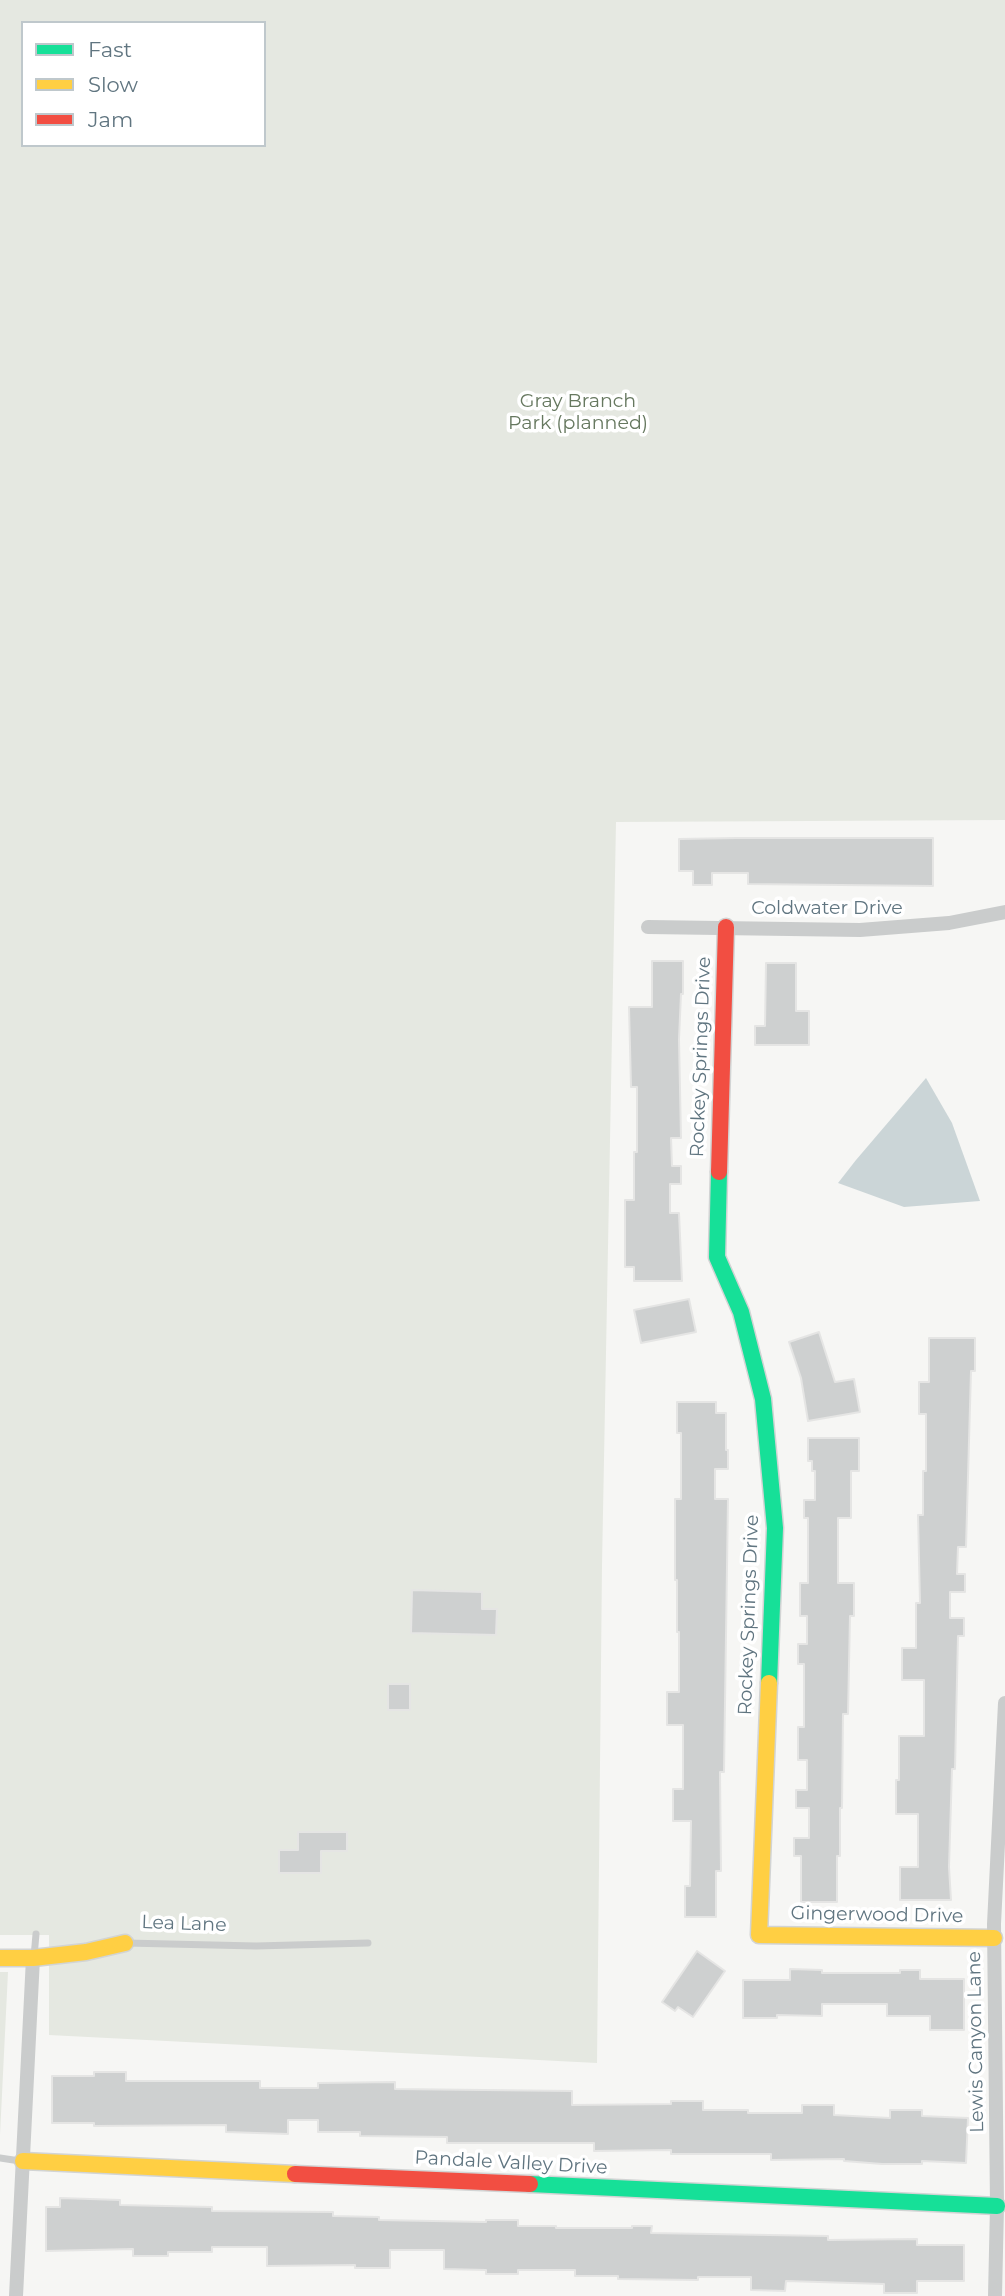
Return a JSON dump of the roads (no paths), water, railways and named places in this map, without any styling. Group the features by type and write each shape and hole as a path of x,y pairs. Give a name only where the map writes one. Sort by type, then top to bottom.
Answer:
{"street":[{"name":"Coldwater Drive","path":"648,926 860,930 949,923 1005,912"},
{"name":"Rockey Springs Drive","path":"726,927 717,1257 741,1312 763,1399 775,1528 759,1935"},
{"name":"Lewis Canyon Lane","path":"995,2296 995,1938 1005,1703"},
{"name":"Gingerwood Drive","path":"759,1935 995,1938"},
{"name":"Lea Lane","path":"0,1958 33,1958 86,1952 125,1943"},
{"path":"16,2296 33,1958"},
{"name":"Pandale Valley Drive","path":"23,2161 997,2206"}],"lane":[{"path":"33,1958 36,1934"},
{"name":"Lea Lane","path":"125,1943 256,1947 368,1943"},
{"path":"0,2158 23,2161"}],"park label":[{"name":"Gray Branch Park (planned)","path":"578,412"}]}
